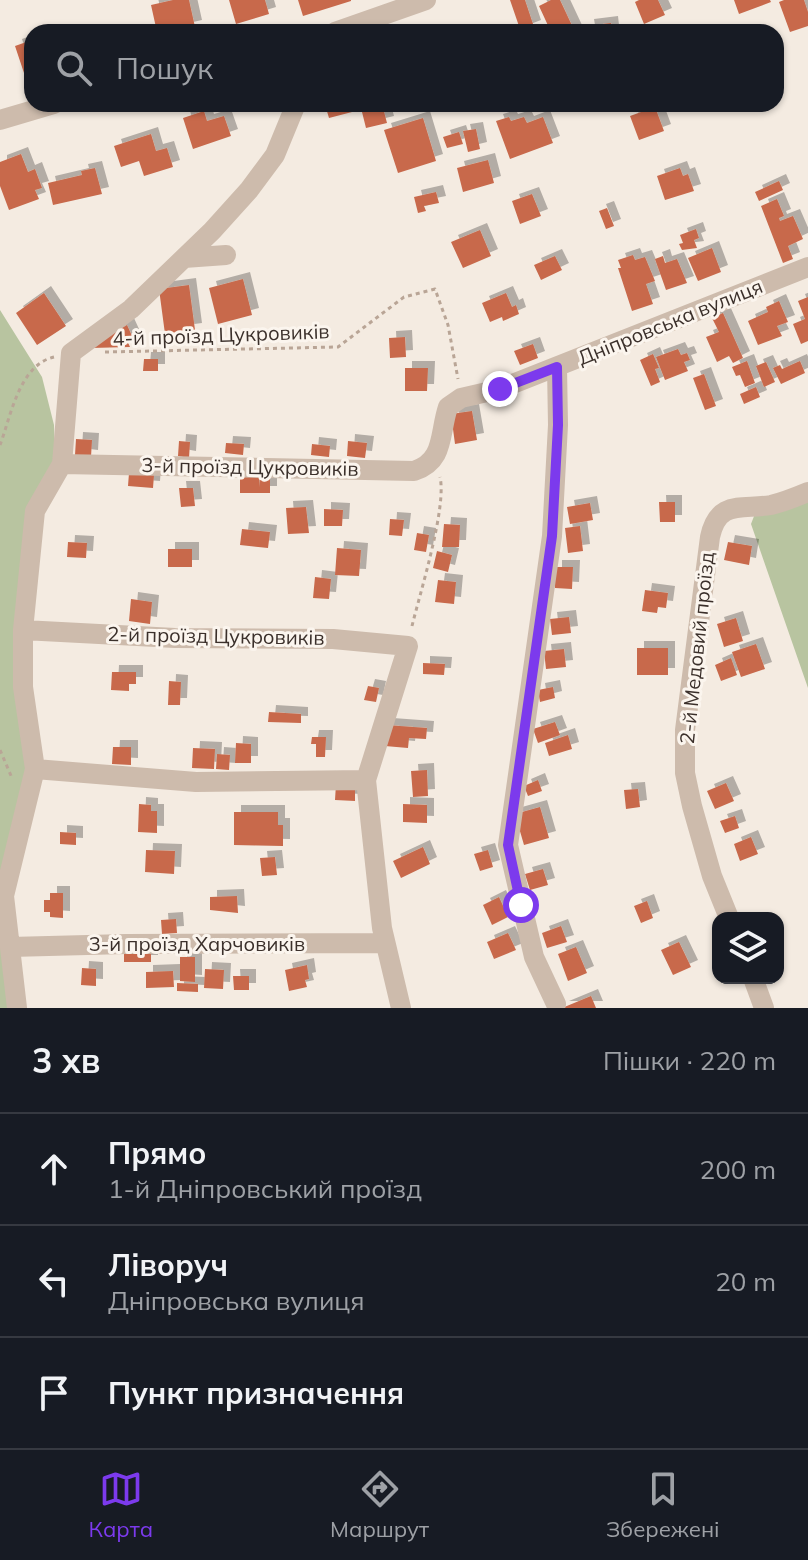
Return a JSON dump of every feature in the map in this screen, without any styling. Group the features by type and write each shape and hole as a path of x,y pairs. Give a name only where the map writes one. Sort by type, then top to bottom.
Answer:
{"street":[{"path":"358,24 426,0"},
{"path":"0,120 27,112"},
{"path":"17,1008 4,896 35,769 23,687 23,630 35,511 62,464 71,353 131,309 249,190 275,155 293,112"},
{"path":"184,258 226,255"},
{"name":"Дніпровська вулиця","path":"461,398 500,389 808,267"},
{"path":"556,1004 534,957 508,845 552,536 558,425 557,367"},
{"path":"435,459 448,407 461,398"},
{"name":"3-й проїзд Цукровиків","path":"62,464 414,471 427,467 435,459"},
{"name":"2-й Медовий проїзд","path":"727,912 708,862 685,773 685,730 710,537 717,519 732,507 773,505 808,492"},
{"name":"2-й проїзд Цукровиків","path":"23,630 175,638 333,639 408,646"},
{"path":"401,1008 385,943 366,780 408,646"},
{"path":"35,769 196,782 366,780"},
{"name":"3-й проїзд Харчовиків","path":"10,947 385,943"},
{"path":"755,984 764,1008"}],"path":[{"name":"4-й проїзд Цукровиків","path":"103,352 338,347 404,297 435,289 448,325 461,398"},
{"path":"0,445 27,373 42,359 71,353"},
{"path":"408,646 438,521 442,485 435,459"}],"green space":[{"path":"0,310 42,377 54,425 55,462 30,508 31,767 1,897 14,1008 0,1008"},
{"path":"808,492 808,688 751,524 758,506"}],"building":[{"path":"189,0 194,24 155,24 151,5"},
{"path":"229,0 265,0 269,14 236,24"},
{"path":"298,0 351,0 351,1 303,16"},
{"path":"510,0 525,0 533,24 518,24"},
{"path":"551,0 560,0 571,24 547,24 539,6"},
{"path":"658,0 665,15 644,24 635,2"},
{"path":"734,0 770,0 771,2 739,14"},
{"path":"804,0 808,26 790,32 779,2"},
{"path":"24,43 24,73 15,46"},
{"path":"201,112 204,112 207,121 224,116 231,136 193,149 183,118"},
{"path":"327,112 352,112 329,118"},
{"path":"362,112 384,112 387,123 366,128"},
{"path":"657,112 664,131 639,140 630,116"},
{"path":"509,117 511,121 524,117 527,123 543,117 553,143 510,159 496,121"},
{"path":"423,118 436,161 398,173 384,130"},
{"path":"476,129 480,149 468,152 463,131"},
{"path":"459,132 463,144 447,148 443,137"},
{"path":"151,134 156,151 167,148 173,167 144,176 139,161 121,167 114,146"},
{"path":"21,154 28,172 35,169 42,188 35,190 39,199 9,210 0,186 0,162"},
{"path":"488,160 494,183 463,192 457,168"},
{"path":"95,168 102,194 53,205 48,183 82,175 81,171"},
{"path":"680,168 683,176 688,174 694,191 665,200 657,176"},
{"path":"779,181 783,190 759,201 755,192"},
{"path":"436,192 439,203 424,206 426,211 418,213 414,197"},
{"path":"532,194 541,216 520,224 512,201"},
{"path":"777,199 784,216 779,218 780,221 793,216 803,239 788,246 793,259 783,263 761,206"},
{"path":"607,208 614,226 606,229 599,211"},
{"path":"696,229 699,238 694,240 697,248 682,250 680,235"},
{"path":"480,230 491,256 463,268 451,242"},
{"path":"712,248 721,272 698,281 688,258"},
{"path":"633,255 635,260 645,257 655,281 646,284 653,304 632,311 618,260"},
{"path":"555,256 562,270 541,280 534,265"},
{"path":"663,256 665,263 677,259 687,283 666,290 655,259"},
{"path":"243,279 252,315 218,324 209,288"},
{"path":"189,285 195,330 165,334 159,289"},
{"path":"44,293 66,326 37,345 16,313"},
{"path":"506,293 519,314 503,321 502,317 490,322 482,303"},
{"path":"808,297 808,341 801,344 793,324 805,319 798,301"},
{"path":"779,301 788,322 777,326 782,336 758,345 748,321 768,312 766,307"},
{"path":"723,313 743,358 733,363 729,356 717,362 706,337 719,332 712,318"},
{"path":"127,325 132,336 126,338 130,347 90,348"},
{"path":"405,337 406,357 390,358 389,338"},
{"path":"533,344 538,358 520,365 514,351"},
{"path":"678,349 681,355 687,353 690,360 684,362 688,371 665,380 656,357"},
{"path":"653,354 659,368 655,369 660,382 651,386 640,360"},
{"path":"144,359 158,359 158,371 143,371"},
{"path":"747,361 755,383 745,387 732,367"},
{"path":"800,361 805,373 781,384 773,368 780,365 782,369"},
{"path":"766,362 775,382 764,387 756,366"},
{"path":"405,368 428,368 427,391 405,391"},
{"path":"704,374 716,406 705,410 693,378"},
{"path":"756,387 760,397 744,404 740,394"},
{"path":"472,411 477,440 455,444 451,414"},
{"path":"76,439 92,440 91,457 75,455"},
{"path":"179,441 190,442 189,458 178,456"},
{"path":"348,441 367,443 365,458 347,456"},
{"path":"226,443 244,444 243,455 225,453"},
{"path":"312,444 330,446 329,457 311,455"},
{"path":"129,473 154,475 153,488 128,486"},
{"path":"240,476 259,476 259,487 260,476 270,477 270,493 240,493"},
{"path":"179,488 193,488 195,506 181,507"},
{"path":"659,502 675,502 675,522 660,522"},
{"path":"590,503 593,520 570,524 567,507"},
{"path":"306,507 309,533 288,534 286,508"},
{"path":"324,509 343,510 342,526 324,526"},
{"path":"390,519 404,520 402,536 389,535"},
{"path":"444,524 460,525 459,547 442,547"},
{"path":"580,526 583,551 568,553 565,528"},
{"path":"242,529 270,532 268,548 240,545"},
{"path":"417,533 429,535 426,552 414,550"},
{"path":"68,542 87,543 86,558 67,557"},
{"path":"728,542 752,546 749,565 724,560"},
{"path":"337,548 361,550 359,576 335,575"},
{"path":"168,549 192,549 192,567 168,567"},
{"path":"437,551 452,555 448,572 433,568"},
{"path":"555,567 573,567 572,589 555,588"},
{"path":"315,577 331,579 329,599 313,598"},
{"path":"438,580 456,582 454,604 435,602"},
{"path":"645,590 668,593 666,608 658,607 657,613 642,611"},
{"path":"131,599 152,602 150,624 129,621"},
{"path":"569,617 571,633 552,635 550,619"},
{"path":"736,618 743,641 724,647 717,624"},
{"path":"756,644 765,669 741,677 732,652"},
{"path":"637,648 668,648 668,675 637,675"},
{"path":"564,649 566,667 546,669 544,651"},
{"path":"731,658 737,675 721,681 715,665"},
{"path":"423,663 445,664 444,675 423,674"},
{"path":"112,672 136,672 136,684 129,684 129,691 111,690"},
{"path":"169,681 181,682 180,705 168,705"},
{"path":"368,686 379,688 376,702 364,700"},
{"path":"553,687 555,698 540,702 538,690"},
{"path":"269,712 301,714 301,723 268,722"},
{"path":"555,722 560,735 538,743 533,729"},
{"path":"386,725 427,728 426,739 409,738 408,748 385,746"},
{"path":"568,735 572,749 549,756 545,743"},
{"path":"312,737 326,737 325,757 316,757 316,744 311,744"},
{"path":"236,743 251,744 251,763 235,763"},
{"path":"113,747 131,747 131,765 112,764"},
{"path":"193,748 215,749 214,769 192,768"},
{"path":"217,754 230,755 229,770 216,769"},
{"path":"427,770 428,796 413,797 411,771"},
{"path":"538,780 542,791 528,796 524,786"},
{"path":"726,783 734,801 715,809 707,791"},
{"path":"336,784 355,784 355,801 335,800"},
{"path":"638,789 640,807 626,809 624,790"},
{"path":"139,804 151,805 151,811 157,811 157,833 138,832"},
{"path":"403,804 427,805 427,823 403,822"},
{"path":"540,807 549,838 524,845 515,814"},
{"path":"234,812 278,812 278,825 283,825 283,846 234,845"},
{"path":"735,816 739,828 725,833 720,821"},
{"path":"60,832 76,833 76,845 60,844"},
{"path":"751,837 758,854 740,861 734,844"},
{"path":"423,847 430,864 401,878 393,861"},
{"path":"146,850 175,851 174,874 145,872"},
{"path":"488,850 493,867 480,871 474,854"},
{"path":"275,857 277,875 262,876 260,858"},
{"path":"543,869 548,885 530,890 525,874"},
{"path":"50,893 63,893 63,918 50,917 50,912 44,912 44,900 50,900"},
{"path":"237,896 238,913 210,910 210,897"},
{"path":"499,897 508,917 492,925 483,905"},
{"path":"647,901 653,918 641,923 634,906"},
{"path":"176,919 177,933 162,934 161,920"},
{"path":"561,926 567,942 547,948 542,933"},
{"path":"508,933 516,950 494,959 487,942"},
{"path":"679,942 691,967 673,975 661,950"},
{"path":"576,947 587,973 568,981 558,954"},
{"path":"124,949 151,949 151,962 124,962"},
{"path":"180,957 195,957 195,982 180,981"},
{"path":"307,965 307,987 289,991 285,970"},
{"path":"82,968 96,969 96,986 81,985"},
{"path":"205,969 224,970 223,989 204,988"},
{"path":"173,971 174,987 146,988 146,972"},
{"path":"233,976 249,976 249,990 234,990"},
{"path":"177,983 198,984 198,992 177,991"},
{"path":"591,996 596,1008 562,1008"}],"route":[{"path":"500,389 557,367 558,425 552,536 534,680 508,845 521,905"}]}
